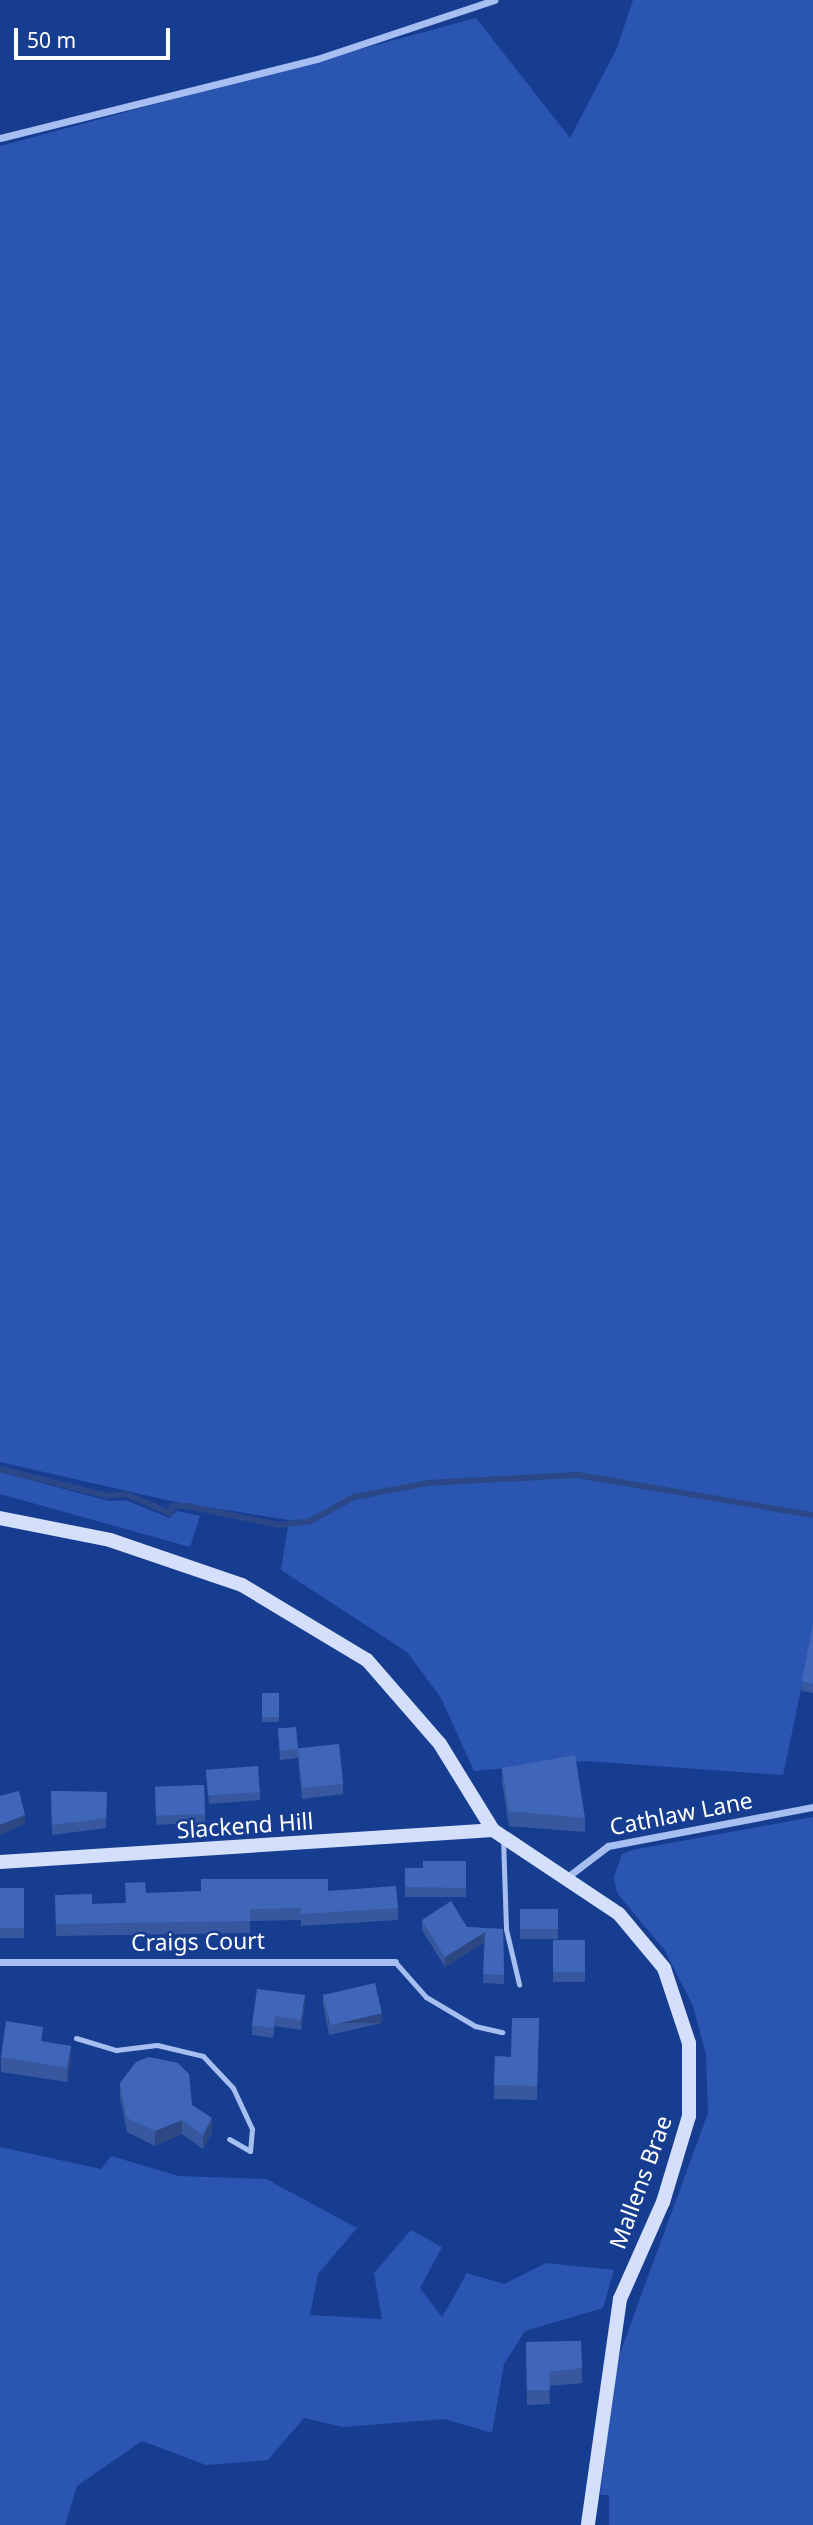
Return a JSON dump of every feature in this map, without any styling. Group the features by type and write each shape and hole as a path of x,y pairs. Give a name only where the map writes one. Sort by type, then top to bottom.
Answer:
{"main road":[{"path":"0,1518 110,1540 242,1585 367,1660 440,1744 498,1833"},
{"name":"Slackend Hill","path":"0,1862 498,1833"},
{"name":"Mallens Brae","path":"498,1833 619,1914 664,1968 689,2043 689,2116 663,2202 620,2299 588,2525"}],"street":[{"path":"0,138 317,59 494,0"},
{"name":"Cathlaw Lane","path":"566,1878 608,1846 813,1807"},
{"name":"Craigs Court","path":"0,1962 395,1962"}],"lane":[{"path":"498,1833 506,1929 519,1984"},
{"path":"395,1962 426,1997 475,2026 502,2032"},
{"path":"76,2038 116,2050 182,2047 203,2056 233,2088 252,2129 250,2151 229,2139"}],"shaded area":[{"path":"633,0 813,0 813,1633 783,1775 586,1761 474,1771 441,1698 407,1652 281,1570 289,1520 175,1502 0,1462 0,146 476,18 570,138 617,48"},
{"path":"0,1472 109,1501 125,1500 170,1518 177,1511 200,1516 190,1547 0,1494"},
{"path":"813,1817 813,2525 609,2525 609,2495 600,2495 616,2364 708,2113 706,2055 693,2006 665,1951 617,1893 614,1877 622,1854 632,1850"},
{"path":"0,2147 101,2169 111,2156 179,2176 266,2179 357,2228 318,2274 310,2315 382,2319 374,2273 411,2230 442,2247 420,2288 442,2317 467,2273 504,2284 546,2263 614,2270 603,2308 525,2331 504,2364 492,2433 445,2419 343,2427 304,2418 268,2460 206,2465 142,2441 77,2486 65,2525 0,2525"}],"building":[{"path":"813,1622 813,1684 802,1681"},
{"path":"262,1693 279,1693 279,1717 262,1717"},
{"path":"296,1727 298,1749 280,1750 278,1729"},
{"path":"339,1744 343,1784 302,1788 298,1748"},
{"path":"575,1755 585,1818 509,1811 502,1768"},
{"path":"258,1766 260,1792 208,1796 206,1770"},
{"path":"204,1785 205,1814 156,1816 155,1787"},
{"path":"19,1791 25,1815 0,1825 0,1796"},
{"path":"51,1791 107,1792 106,1818 52,1825"},
{"path":"423,1861 466,1861 466,1888 405,1887 405,1868 423,1868"},
{"path":"201,1879 328,1879 328,1891 396,1886 398,1908 301,1914 301,1908 250,1909 250,1921 56,1924 55,1895 92,1894 92,1904 126,1903 125,1883 145,1882 146,1893 201,1891"},
{"path":"0,1888 24,1888 24,1928 0,1928"},
{"path":"451,1901 467,1927 503,1929 504,1975 483,1974 485,1932 445,1957 422,1920"},
{"path":"520,1909 558,1909 558,1929 520,1929"},
{"path":"553,1940 585,1940 585,1972 553,1972"},
{"path":"375,1983 382,2013 330,2025 323,1995"},
{"path":"257,1989 305,1995 301,2020 275,2016 273,2028 252,2025"},
{"path":"512,2018 539,2018 537,2086 494,2085 495,2056 511,2057"},
{"path":"6,2021 43,2027 41,2041 71,2046 67,2068 1,2057"},
{"path":"149,2057 178,2063 189,2074 192,2105 212,2118 203,2135 182,2120 155,2131 127,2118 120,2083 136,2062"},
{"path":"581,2341 582,2368 549,2372 550,2390 527,2390 526,2342"}],"waterway":[{"path":"0,1469 108,1496 126,1494 170,1513 172,1506 187,1506 279,1525 310,1521 354,1497 428,1483 578,1475 813,1515"}]}
